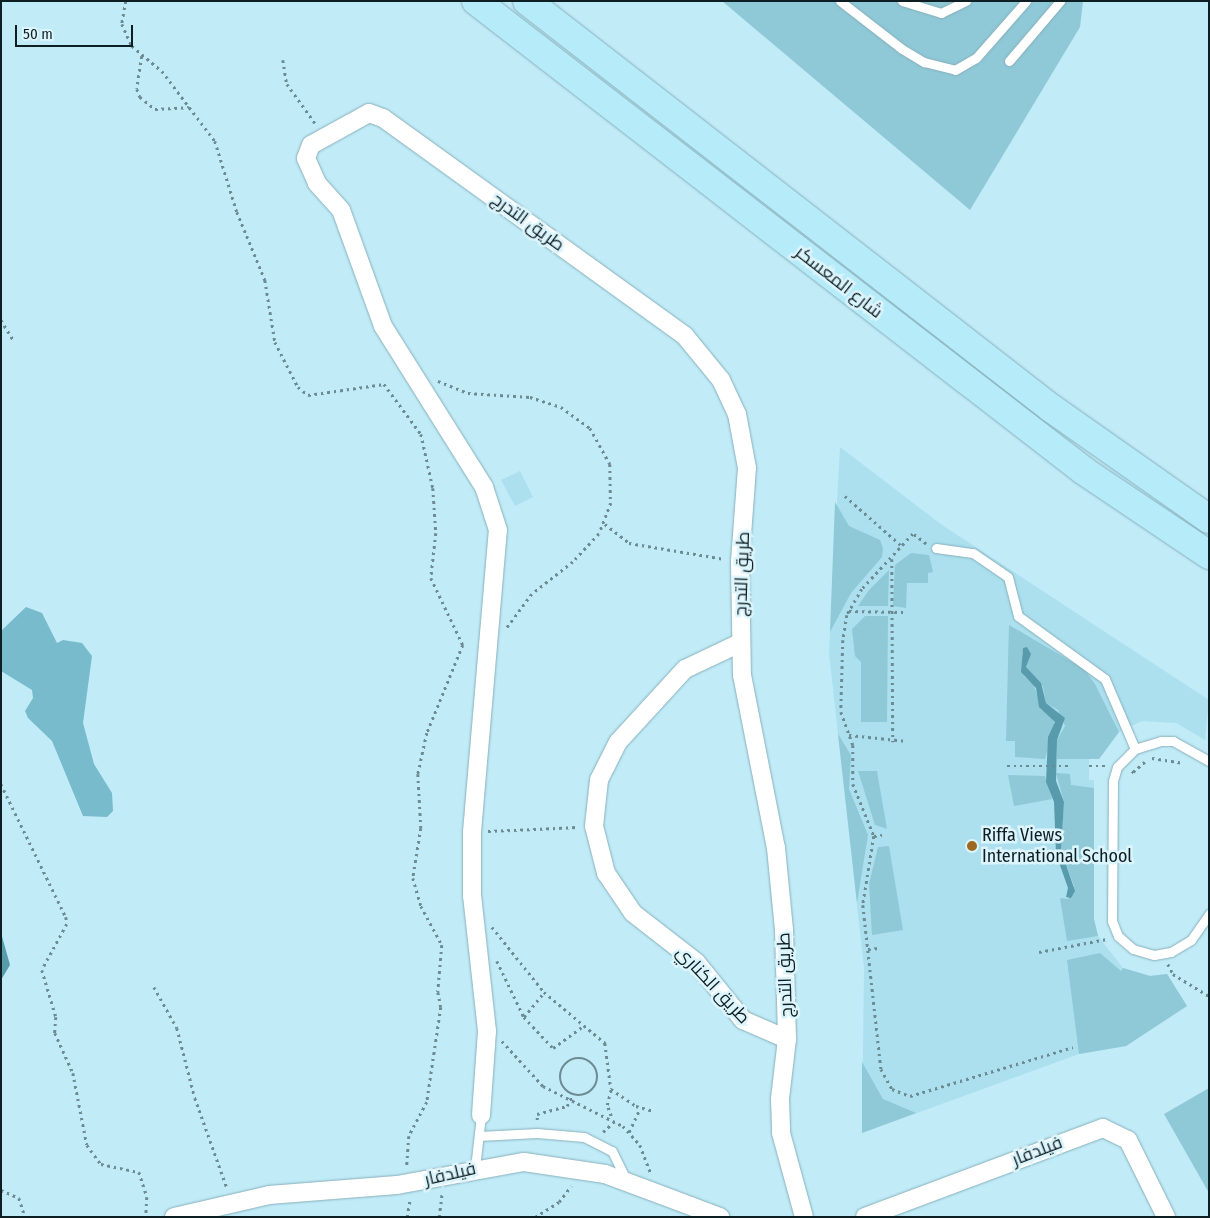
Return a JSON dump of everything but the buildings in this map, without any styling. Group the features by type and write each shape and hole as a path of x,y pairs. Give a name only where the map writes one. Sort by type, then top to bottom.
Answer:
{"main road":[{"name":"شارع المعسكر","path":"476,1 1084,471 1209,555"},
{"name":"شارع المعسكر","path":"527,1 1051,408 1209,520"}],"street":[{"name":"طريق التدرج","path":"323,140 362,114 383,118 670,325 704,357 730,396 746,451 740,562 740,643 747,706 777,857 787,1039 780,1100 781,1134 804,1217"},
{"path":"323,140 307,151 312,174 341,210 370,297 407,364 493,508 498,543 472,832 474,914 487,1030 481,1115"},
{"name":"طريق الكناري","path":"740,643 685,669 618,742 599,780 594,826 606,872 633,913 696,962 743,1020 787,1039"},
{"name":"فيلدفار","path":"865,1217 1103,1128 1128,1140 1166,1217"},
{"name":"فيلدفار","path":"174,1217 269,1195 439,1179 475,1168 524,1162 582,1169 627,1182 720,1217"}],"lane":[{"path":"840,1 902,49 924,62 955,70 976,58 1026,1"},
{"path":"902,1 941,12 966,1"},
{"path":"1009,61 1060,1"},
{"path":"936,548 973,553 1008,578 1018,616 1105,678 1134,749"},
{"path":"1209,761 1173,741 1150,742 1134,749 1122,760 1113,781 1112,921 1118,936 1133,949 1163,953 1191,940 1209,914"},
{"path":"475,1168 481,1115"},
{"path":"479,1136 537,1133 600,1143 612,1151 627,1182"}],"path":[{"path":"126,1 122,24 142,56 162,70 215,141 237,212 265,280 275,342 285,368 308,396 375,384 389,387 421,434 432,481 436,533 431,578 462,645 426,733 418,774 422,828 413,878 421,906 442,946 438,992 441,1007 427,1102 408,1142 408,1183"},
{"path":"142,56 137,89 140,97 155,109 189,108"},
{"path":"283,60 287,84 323,140"},
{"path":"1,320 14,341"},
{"path":"407,364 468,394 530,397 573,413 596,436 610,464 612,492 604,524 582,554 532,594 507,628 489,636"},
{"path":"844,496 902,546"},
{"path":"604,524 629,543 740,562"},
{"path":"914,534 892,557 849,611 843,640 841,712 855,755 853,784 874,836 863,892 882,1069 897,1092 920,1093 1073,1047"},
{"path":"892,557 893,742"},
{"path":"849,611 903,612"},
{"path":"850,735 893,742 907,742"},
{"path":"1133,772 1152,758 1183,762"},
{"path":"1007,766 1070,766"},
{"path":"1089,766 1105,766"},
{"path":"1128,769 1137,775"},
{"path":"1,784 66,917 67,924 42,970 56,1017 56,1033 73,1074 87,1145 101,1164 139,1172 147,1198 146,1217"},
{"path":"472,832 594,826"},
{"path":"874,836 882,835"},
{"path":"474,914 491,926 544,992 582,1027 605,1043 611,1089 607,1105 611,1118"},
{"path":"490,935 491,926"},
{"path":"1039,952 1118,936"},
{"path":"868,949 879,948"},
{"path":"1163,953 1173,974 1209,996"},
{"path":"496,958 524,1017 553,1048 582,1027"},
{"path":"154,987 172,1015 190,1066 195,1098 222,1166 228,1204"},
{"path":"524,1017 544,992"},
{"path":"487,1030 501,1040 533,1078 570,1100 616,1120 628,1132 649,1162 653,1193"},
{"path":"572,1059 585,1059 595,1067 596,1087 586,1096 572,1096 562,1088 561,1068 572,1059"},
{"path":"611,1089 640,1108 654,1110"},
{"path":"537,1133 537,1114 567,1106 572,1096"},
{"path":"628,1132 640,1108"},
{"path":"600,1143 604,1128 616,1120"},
{"path":"535,1217 559,1202 582,1169"},
{"path":"439,1179 443,1200 439,1217"},
{"path":"1,1190 19,1198 25,1217"}],"shaded area":[{"path":"722,1 1083,1 1080,27 970,210"},
{"name":"Riffa Views International School","path":"840,447 942,525 1209,700 1205,740 1176,723 1142,721 1119,732 1099,759 1089,759 1089,780 1094,780 1094,919 1098,936 1123,968 1150,976 1167,974 1187,1006 1126,1046 1079,1054 862,1133 864,968 829,653"},
{"path":"520,471 533,497 515,506 501,480"},
{"path":"835,502 849,526 880,540 883,548 882,557 851,593 830,632"},
{"path":"911,553 929,555 933,572 928,573 928,583 907,583 906,608 893,606 895,565"},
{"path":"889,570 888,606 858,606 869,590"},
{"path":"26,607 42,613 57,643 63,640 82,643 92,656 83,723 94,764 112,793 113,811 107,817 83,816 52,741 28,718 25,711 33,698 32,690 1,671 1,631"},
{"path":"865,616 888,616 887,722 861,722 861,662 855,656 852,629"},
{"path":"1009,625 1084,669 1095,684 1119,732 1099,759 1057,759 1057,740 1065,726 1058,710 1046,703 1043,687 1026,667 1029,657 1022,652 1024,676 1034,685 1041,709 1052,716 1055,725 1045,759 1015,757 1015,741 1006,741"},
{"path":"1027,647 1031,654 1026,667 1041,683 1046,703 1065,718 1057,740 1056,781 1064,802 1061,850 1075,891 1071,898 1066,897 1068,888 1056,854 1054,802 1046,782 1048,737 1055,722 1039,707 1036,688 1021,672 1023,648"},
{"path":"838,734 851,755 849,789 868,835 857,903"},
{"path":"858,771 877,771 887,829 875,825"},
{"path":"1056,773 1070,774 1071,785 1094,788 1094,919 1098,936 1067,941 1060,898 1068,899 1074,886 1061,850 1064,802"},
{"path":"1008,775 1045,776 1052,799 1014,806"},
{"path":"889,846 903,930 872,935 869,884 878,847"},
{"path":"1,933 10,965 1,980"},
{"path":"1100,953 1121,971 1123,968 1150,976 1167,974 1187,1006 1126,1046 1079,1054 1067,960"},
{"path":"862,1062 883,1099 916,1113 862,1133"},
{"path":"1209,1088 1209,1193 1164,1114"}],"place":[{"name":"Riffa Views International School","path":"972,846"}]}
